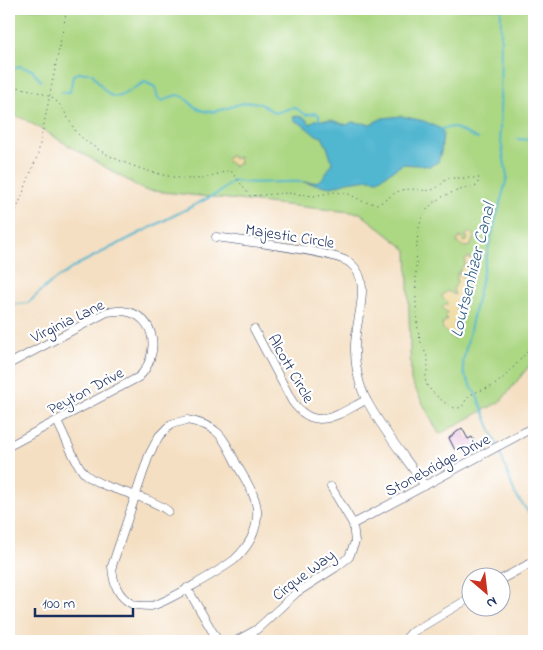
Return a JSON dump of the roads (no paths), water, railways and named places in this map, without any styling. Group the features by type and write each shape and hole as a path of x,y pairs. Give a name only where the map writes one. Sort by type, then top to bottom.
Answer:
{"street":[{"name":"Majestic Circle","path":"216,237 340,257 356,269 360,276 362,288 354,348 366,400 425,486"},
{"name":"Virginia Lane","path":"9,364 107,312 123,311 136,316 144,322 154,342"},
{"name":"Alcott Circle","path":"254,329 300,412 307,417 318,420 332,418 366,400"},
{"name":"Peyton Drive","path":"9,446 139,377 148,368 153,355 154,342"},
{"path":"187,420 208,424 224,440 256,502 258,517 254,532 246,547 233,560 187,588 152,606 133,605 120,595 113,582 112,566 125,523 137,495 149,454 159,436 171,424 187,420"},
{"path":"57,421 83,472 101,482 155,501 168,511"},
{"name":"Stonebridge Drive","path":"353,524 534,427"},
{"path":"331,487 353,524"},
{"name":"Cirque Way","path":"236,641 256,630 296,593 349,557 355,542 353,524"},
{"path":"510,574 529,564"},
{"path":"187,588 218,641"},
{"path":"404,641 410,633 460,604"}],"water":[{"path":"401,116 424,121 441,129 443,134 441,152 438,162 430,166 403,164 378,180 369,179 347,182 332,187 302,182 314,182 321,179 327,173 332,162 322,137 295,121 293,117 305,118 310,124 315,120 331,120 347,125 352,122 370,124 383,118"}],"waterway":[{"name":"Loutsenhizer Canal","path":"497,445 478,398 464,374 463,361 507,177 500,135 501,9"},
{"path":"9,68 13,69 19,66 32,70 41,81"},
{"path":"62,92 70,92 73,75 92,73 111,96 122,95 145,82 155,87 158,98 163,101 178,95 186,98 193,106 204,111 218,111 238,104 252,102 258,103 275,113 294,107 306,115 315,113 319,115 319,121"},
{"path":"441,129 453,127 478,139"},
{"path":"517,139 534,140"},
{"path":"9,305 28,303 50,283 77,265 220,192 233,181 251,183 302,182"},
{"name":"Loutsenhizer Canal","path":"499,450 515,494 534,520"}]}
